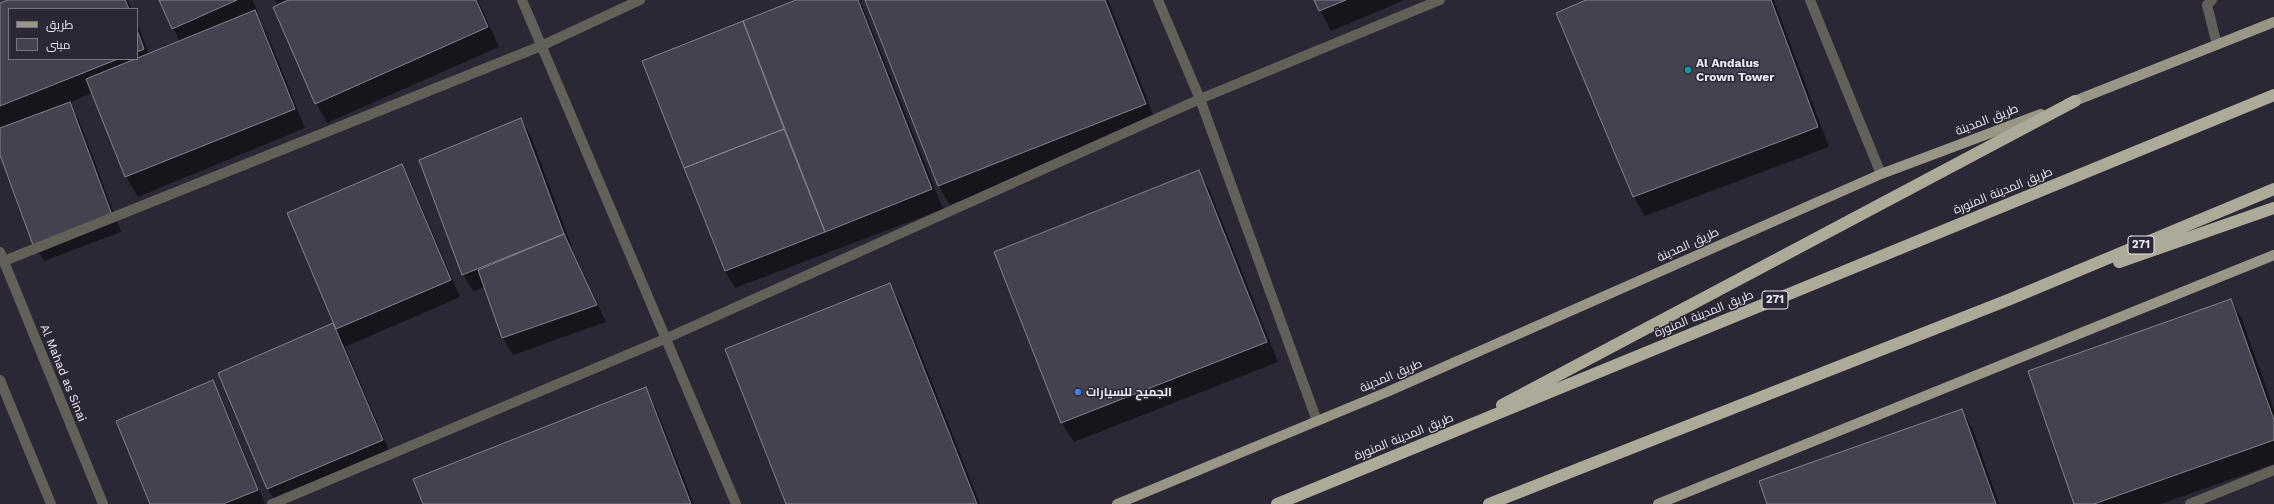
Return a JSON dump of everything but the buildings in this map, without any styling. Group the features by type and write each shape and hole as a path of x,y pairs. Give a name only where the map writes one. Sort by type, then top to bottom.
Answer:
{"highway":[{"name":"طريق المدينة المنورة","path":"1277,504 2274,95"},
{"path":"1440,438 2075,101"},
{"name":"271","path":"1489,504 2008,300 2274,189"},
{"path":"2008,300 2274,208"}],"main road":[{"name":"طريق المدينة","path":"1117,504 1317,421 1881,174 2075,101 2274,22"},
{"path":"1658,504 2274,255"}],"street":[{"path":"522,0 667,338 736,504"},
{"path":"2,257 541,46 640,0"},
{"path":"1158,0 1200,99 1317,421"},
{"path":"272,504 667,338 1200,99 1440,0"},
{"path":"1810,0 1881,174"},
{"path":"2212,0 2207,5 2218,45"},
{"name":"Al Mahad as Sinai","path":"2,257 103,504"},
{"path":"0,380 51,504"},
{"path":"2190,504 2274,470"}],"place":[{"name":"Al Andalus Crown Tower","path":"1688,70"},
{"name":"الجميح للسيارات","path":"1078,392"}]}
